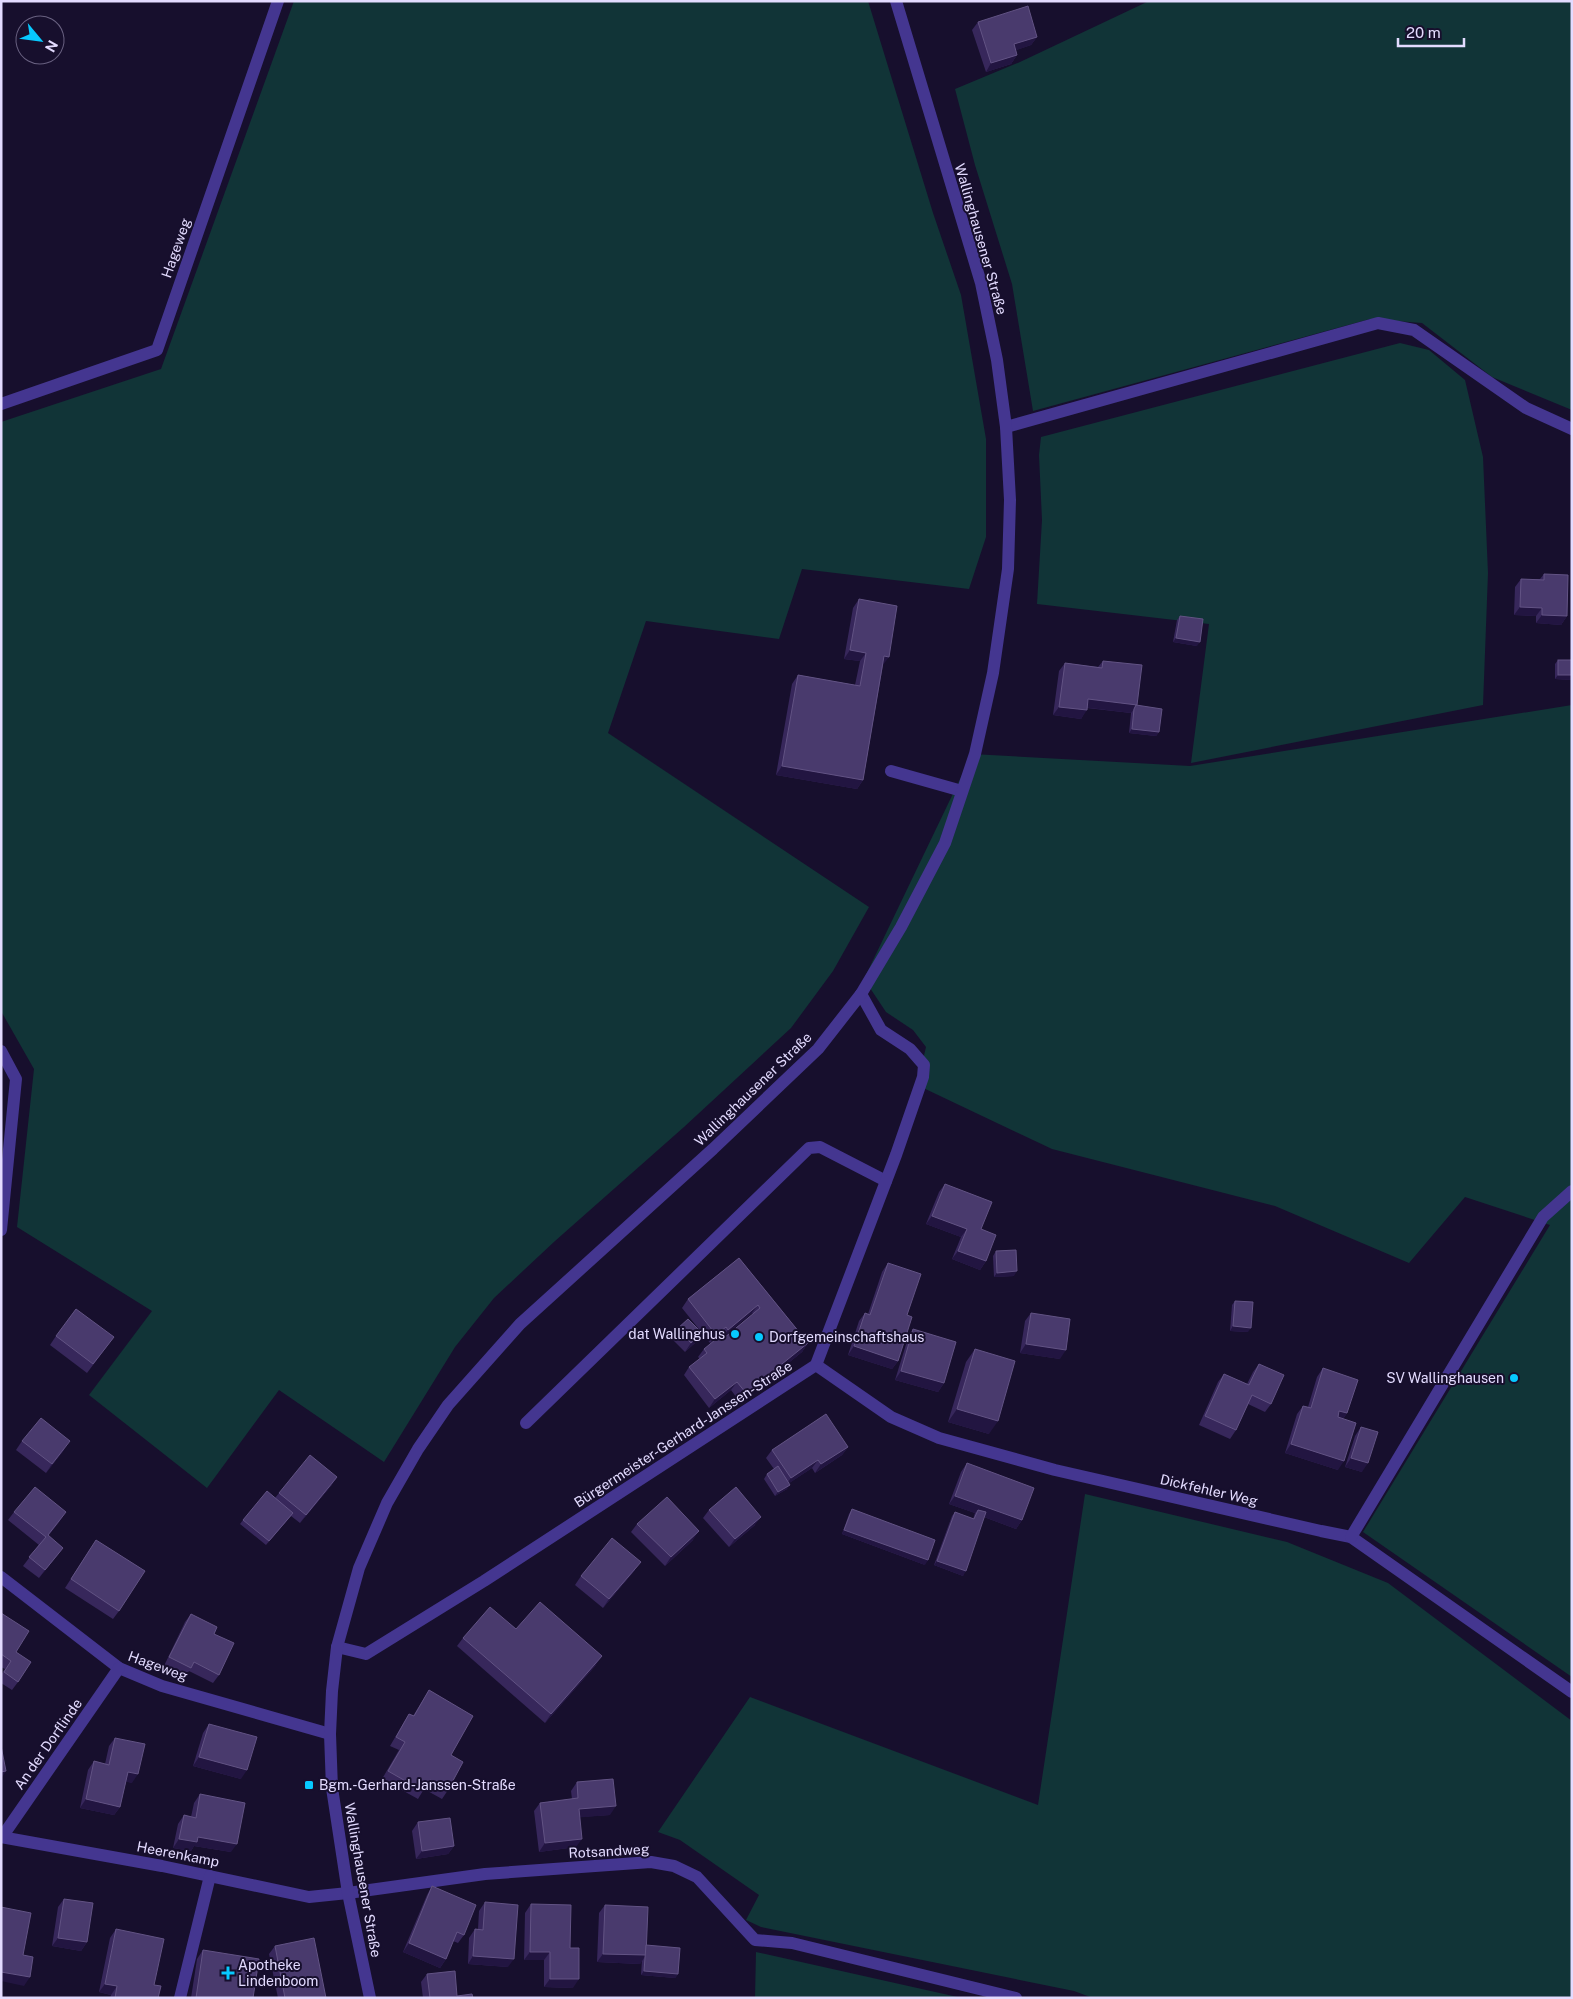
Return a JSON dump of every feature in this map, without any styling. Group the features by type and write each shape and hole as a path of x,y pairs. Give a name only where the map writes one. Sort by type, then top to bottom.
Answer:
{"street":[{"name":"Hageweg","path":"1,404 157,350 278,1"},
{"name":"Wallinghausener Straße","path":"370,1998 348,1893 332,1788 330,1734 332,1691 338,1648 359,1568 387,1503 418,1449 448,1405 520,1324 713,1149 818,1049 861,994 901,928 945,842 975,754 994,674 1008,569 1010,500 1006,427 997,360 981,283 896,1"},
{"path":"1006,427 1378,323 1414,330 1526,408 1572,429"},
{"path":"891,771 962,791"},
{"path":"816,1365 923,1077 924,1064 910,1049 881,1030 861,994"},
{"path":"1,1051 16,1079 1,1230"},
{"path":"526,1423 808,1148 820,1147 886,1180"},
{"path":"1351,1537 1543,1217 1572,1190"},
{"name":"Bürgermeister-Gerhard-Janssen-Straße","path":"338,1648 366,1654 484,1581 816,1365"},
{"name":"Dickfehler Weg","path":"816,1365 892,1417 939,1438 1055,1470 1351,1537 1572,1692"},
{"name":"Hageweg","path":"1,1578 119,1668 162,1686 330,1734"},
{"name":"An der Dorflinde","path":"2,1837 119,1668"},
{"name":"Heerenkamp","path":"2,1837 210,1876 309,1897 348,1893"},
{"name":"Rotsandweg","path":"348,1893 485,1874 652,1862 674,1866 697,1877 755,1940 792,1943 1016,1998"},
{"path":"180,1998 210,1876"}],"green space":[{"path":"294,1 868,1 933,213 961,295 986,439 986,537 969,589 802,569 779,639 646,621 608,733 869,907 833,971 791,1028 494,1298 455,1347 384,1462 279,1390 207,1488 89,1395 152,1311 17,1227 34,1069 1,1011 1,422 161,369"},
{"path":"1149,1 1572,1 1572,410 1492,377 1422,323 1370,319 1033,411 1012,284 975,165 955,89 1020,62"},
{"path":"1400,343 1429,350 1465,380 1483,457 1488,573 1483,705 1191,763 1209,624 1037,604 1042,520 1039,455 1041,437"},
{"path":"1572,705 1572,1677 1363,1532 1550,1225 1465,1197 1409,1263 1275,1206 1052,1149 917,1085 926,1047 913,1030 886,1012 864,979 972,754 1190,766"},
{"path":"1085,1494 1287,1542 1388,1583 1572,1721 1572,1998 1093,1998 1074,1991 761,1927 746,1920 759,1895 680,1840 658,1832 750,1697 1038,1805"},
{"path":"756,1952 962,1998 755,1998"}],"building":[{"path":"1028,6 1037,37 1014,44 1017,55 991,63 978,22"},
{"path":"1544,574 1568,575 1567,616 1542,615 1542,608 1520,607 1521,579 1544,580"},
{"path":"859,599 897,606 889,657 884,656 863,780 782,766 798,675 860,686 866,653 850,650"},
{"path":"1180,616 1203,619 1200,642 1176,638"},
{"path":"1558,660 1572,660 1572,675 1558,675"},
{"path":"1103,661 1142,665 1137,705 1088,699 1087,710 1059,707 1065,663 1102,668"},
{"path":"1136,705 1162,709 1159,732 1132,729"},
{"path":"945,1184 992,1202 981,1229 996,1235 986,1261 958,1251 967,1229 932,1216"},
{"path":"1016,1250 1017,1271 997,1273 996,1251"},
{"name":"Dorfgemeinschaftshaus","path":"739,1258 808,1343 746,1393 737,1382 715,1399 689,1367 707,1353 704,1349 721,1335 724,1338 760,1308 758,1305 728,1330 726,1327 716,1335 688,1299"},
{"path":"888,1263 921,1274 907,1315 912,1317 898,1361 854,1346 865,1313 870,1315"},
{"path":"1235,1301 1253,1302 1251,1328 1233,1326"},
{"path":"76,1309 114,1337 93,1364 56,1336"},
{"path":"1031,1313 1070,1319 1066,1350 1026,1344"},
{"path":"688,1319 702,1333 691,1343 677,1329"},
{"path":"913,1329 956,1342 944,1383 901,1371"},
{"path":"975,1349 1015,1361 998,1421 957,1409"},
{"path":"1259,1364 1284,1375 1271,1404 1252,1395 1236,1430 1205,1416 1224,1374 1249,1385"},
{"path":"1323,1368 1358,1380 1347,1413 1339,1411 1338,1417 1356,1423 1344,1461 1291,1444 1303,1406 1311,1408"},
{"path":"826,1414 848,1447 821,1464 818,1460 791,1478 772,1450"},
{"path":"41,1418 70,1441 52,1464 22,1441"},
{"path":"1361,1427 1378,1432 1368,1463 1351,1458"},
{"path":"310,1455 337,1477 306,1515 279,1493"},
{"path":"967,1463 1034,1488 1022,1520 955,1496"},
{"path":"778,1466 790,1485 778,1492 767,1474"},
{"path":"35,1487 66,1512 48,1535 63,1548 45,1570 29,1557 46,1537 14,1512"},
{"path":"736,1487 761,1517 735,1539 709,1510"},
{"path":"267,1491 293,1513 269,1541 243,1520"},
{"path":"667,1497 699,1531 671,1557 637,1524"},
{"path":"852,1509 935,1540 928,1560 844,1530"},
{"path":"978,1510 986,1512 966,1571 937,1561 955,1512 974,1519"},
{"path":"612,1538 641,1562 609,1599 581,1576"},
{"path":"96,1540 145,1571 119,1611 71,1579"},
{"path":"540,1602 602,1656 551,1714 463,1638 490,1607 516,1629"},
{"path":"1,1613 29,1631 16,1652 31,1662 18,1682 4,1672 11,1661 1,1654"},
{"path":"191,1614 217,1627 214,1634 234,1643 219,1675 194,1662 191,1668 169,1657"},
{"path":"429,1690 473,1716 451,1755 463,1762 448,1790 430,1780 423,1791 388,1771 405,1742 396,1737 409,1714 414,1716"},
{"path":"209,1724 257,1737 247,1770 199,1757"},
{"path":"115,1738 145,1744 138,1774 128,1772 120,1807 86,1799 94,1761 109,1765"},
{"path":"1,1746 6,1771 1,1772"},
{"path":"613,1779 616,1806 579,1809 582,1839 545,1843 540,1803 578,1798 577,1782"},
{"path":"200,1794 245,1803 237,1844 198,1837 197,1842 179,1839 184,1815 196,1818"},
{"path":"450,1818 454,1846 422,1851 418,1822"},
{"path":"432,1886 476,1905 464,1935 457,1932 446,1959 409,1943"},
{"path":"64,1899 93,1903 87,1942 58,1938"},
{"path":"485,1902 518,1905 514,1959 473,1956 475,1929 483,1930"},
{"path":"531,1904 571,1905 570,1948 579,1948 579,1979 550,1979 550,1952 530,1952"},
{"path":"605,1905 648,1907 646,1955 603,1954"},
{"path":"1,1907 31,1913 23,1955 33,1957 30,1977 1,1972"},
{"path":"116,1929 164,1939 154,1985 161,1986 158,1998 115,1998 117,1986 105,1984"},
{"path":"314,1938 326,1998 285,1998 275,1946"},
{"path":"646,1945 680,1948 678,1974 644,1971"},
{"path":"203,1950 259,1959 253,1998 196,1998"},
{"path":"455,1971 457,1996 472,1994 473,1998 430,1998 427,1974"}],"place":[{"name":"dat Wallinghus","path":"735,1334"},
{"name":"Dorfgemeinschaftshaus","path":"759,1337"},
{"name":"SV Wallinghausen","path":"1514,1378"},
{"name":"Bgm.-Gerhard-Janssen-Straße","path":"309,1785"},
{"name":"Apotheke Lindenboom","path":"228,1973"}]}
